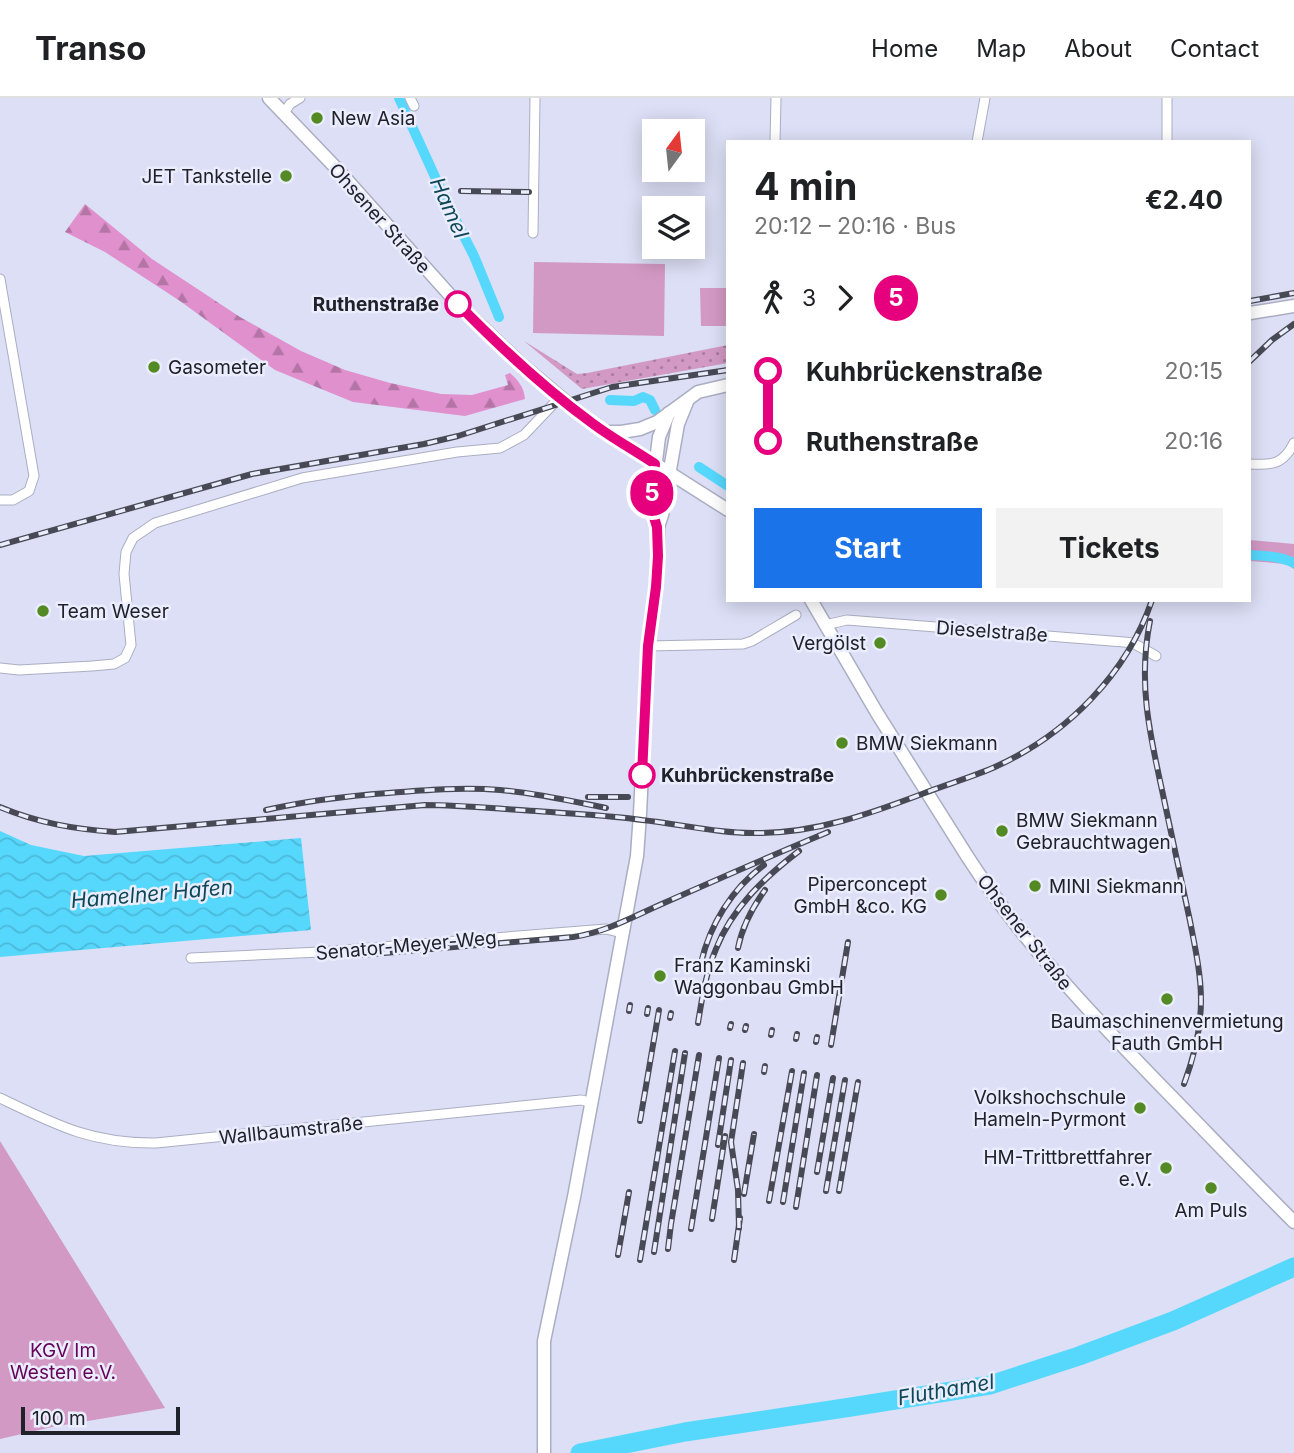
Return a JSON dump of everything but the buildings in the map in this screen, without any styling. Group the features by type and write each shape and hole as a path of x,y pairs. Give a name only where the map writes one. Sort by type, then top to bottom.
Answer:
{"main road":[{"name":"Ohsener Straße","path":"269,98 338,170 460,306 522,364 606,432 726,509"},
{"path":"1251,313 1294,306"},
{"path":"606,432 640,429 657,422 698,392 726,385"},
{"path":"657,527 662,515 678,424 689,399"},
{"path":"544,1449 544,1341 574,1197 637,856 648,646 656,587 657,527 652,493 659,438 669,413"},
{"name":"Ohsener Straße","path":"812,602 877,713 981,879 1023,934 1073,994 1294,1222"}],"street":[{"path":"284,113 290,104 300,98"},
{"path":"533,233 535,98"},
{"path":"775,140 776,98"},
{"path":"977,140 985,98"},
{"path":"1167,98 1167,140"},
{"path":"0,279 34,476 29,491 13,500 0,500"},
{"path":"0,667 19,670 92,666 114,664 125,657 131,645 124,574 126,552 133,538 155,523 302,478 457,452 500,448 524,435 560,397"},
{"path":"1251,464 1281,461 1294,443"},
{"path":"648,646 743,644 796,615"},
{"name":"Dieselstraße","path":"825,625 847,620 1125,642 1133,643 1156,656"},
{"name":"Senator-Meyer-Weg","path":"191,958 320,953 606,929 622,933"},
{"name":"Wallbaumstraße","path":"0,1098 83,1135 136,1144 581,1100 590,1102"}],"green space":[{"path":"85,204 152,259 240,317 301,351 345,370 441,394 472,395 508,385 505,375 510,373 520,384 525,399 465,416 353,402 275,370 180,301 105,252 65,232"},
{"path":"534,262 665,264 664,336 533,333"},
{"path":"700,288 726,288 726,326 701,326"},
{"path":"524,341 577,374 726,345 726,363 582,389"},
{"path":"1251,540 1294,544 1294,569 1286,564 1251,561"},
{"name":"KGV Im Westen e.V.","path":"0,1141 165,1408 52,1427 0,1439"}],"water":[{"name":"Hamelner Hafen","path":"0,831 31,845 84,856 301,838 311,930 0,957"}],"waterway":[{"name":"Hamel","path":"399,98 474,256 499,317"},
{"name":"Hamel","path":"610,400 634,401 643,397 650,400 655,410"},
{"name":"Hamel","path":"699,467 726,485"},
{"name":"Hamel","path":"1251,555 1294,563"},
{"name":"Fluthamel","path":"580,1453 685,1432 990,1385 1173,1321 1294,1267"}],"railway":[{"path":"461,191 529,192"},
{"path":"1251,301 1294,293"},
{"path":"1251,360 1294,324"},
{"path":"0,545 252,474 458,436 612,387 726,370"},
{"path":"0,807 56,824 115,832 425,805 616,817 729,832 801,830 862,815 979,774 1023,753 1070,719 1110,677 1127,653 1151,602"},
{"path":"1150,621 1145,664 1149,726 1190,921 1201,990 1198,1032 1184,1084"},
{"path":"266,810 341,797 458,789 513,791 606,808"},
{"path":"588,797 628,797"},
{"path":"360,955 585,935 620,923 828,832"},
{"path":"698,1023 710,967 731,920 751,894 799,851"},
{"path":"701,963 710,935 724,908 742,885 764,865"},
{"path":"738,948 748,918 765,890"},
{"path":"831,1045 848,942"},
{"path":"629,1011 630,1005"},
{"path":"647,1014 648,1008"},
{"path":"640,1121 659,1010"},
{"path":"670,1018 671,1013"},
{"path":"730,1028 731,1024"},
{"path":"745,1030 746,1026"},
{"path":"771,1035 772,1030"},
{"path":"796,1039 797,1034"},
{"path":"816,1042 817,1037"},
{"path":"640,1260 675,1051"},
{"path":"654,1252 685,1053"},
{"path":"668,1249 699,1055"},
{"path":"691,1229 719,1058"},
{"path":"718,1145 731,1060"},
{"path":"739,1228 738,1190 731,1142 743,1063"},
{"path":"764,1072 765,1066"},
{"path":"769,1201 792,1071"},
{"path":"783,1202 804,1073"},
{"path":"796,1207 817,1075"},
{"path":"817,1172 833,1078"},
{"path":"826,1191 845,1080"},
{"path":"839,1191 858,1082"},
{"path":"744,1194 754,1134"},
{"path":"712,1219 725,1136"},
{"path":"618,1255 629,1192"},
{"path":"734,1260 740,1218"}],"bus line":[{"name":"5","path":"458,304 591,423 655,464 652,493 658,556 649,629 642,775"}],"place":[{"name":"New Asia","path":"317,118"},
{"name":"JET Tankstelle","path":"286,176"},
{"name":"Ruthenstraße","path":"458,304"},
{"name":"Gasometer","path":"154,367"},
{"name":"Team Weser","path":"43,611"},
{"name":"Vergölst","path":"880,643"},
{"name":"BMW Siekmann","path":"842,743"},
{"name":"Kuhbrückenstraße","path":"642,775"},
{"name":"BMW Siekmann Gebrauchtwagen","path":"1002,831"},
{"name":"MINI Siekmann","path":"1035,886"},
{"name":"Piperconcept GmbH &co. KG","path":"941,895"},
{"name":"Franz Kaminski Waggonbau GmbH","path":"660,976"},
{"name":"Baumaschinenvermietung Fauth GmbH","path":"1167,999"},
{"name":"Volkshochschule Hameln-Pyrmont","path":"1140,1108"},
{"name":"HM-Trittbrettfahrer e.V.","path":"1166,1168"},
{"name":"Am Puls","path":"1211,1188"}]}
